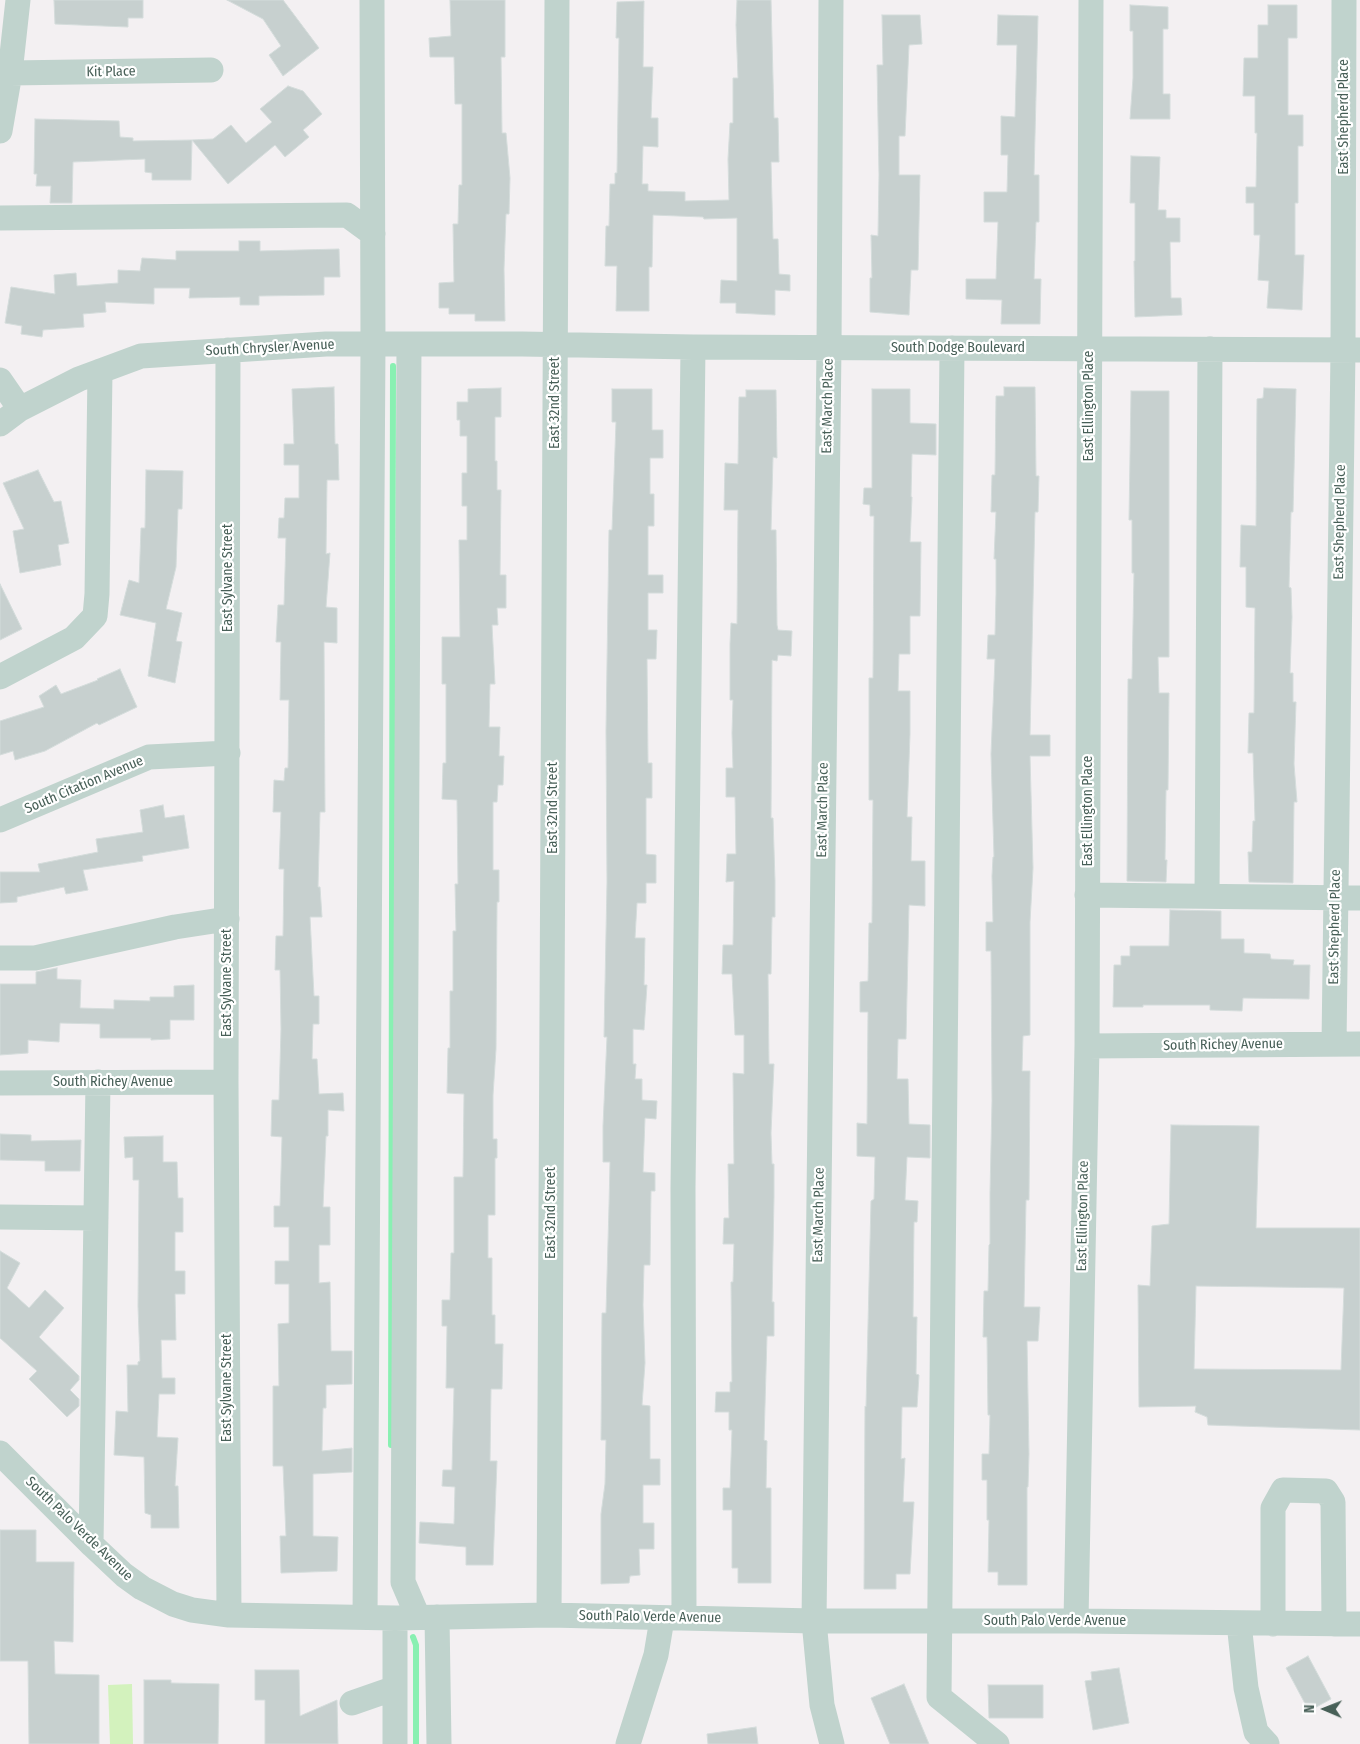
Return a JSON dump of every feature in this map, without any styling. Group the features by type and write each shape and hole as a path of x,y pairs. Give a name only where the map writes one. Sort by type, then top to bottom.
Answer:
{"street":[{"path":"0,131 10,73 18,0"},
{"path":"365,1617 373,344 372,0"},
{"name":"East 32nd Street","path":"549,1615 558,0"},
{"name":"East March Place","path":"831,0 829,348 814,1621 822,1705 832,1744"},
{"name":"East Ellington Place","path":"1076,1621 1086,1046 1091,0"},
{"name":"East Shepherd Place","path":"1334,1044 1336,898 1351,350 1344,0"},
{"name":"Kit Place","path":"10,73 211,70"},
{"path":"0,218 347,215 373,234"},
{"name":"South Chrysler Avenue","path":"10,417 79,379 141,356 326,344 556,345"},
{"path":"409,344 403,1582 417,1617 438,1744"},
{"name":"South Dodge Boulevard","path":"556,345 1351,350"},
{"path":"628,1744 656,1655 673,1618 683,1187 693,347"},
{"path":"952,348 939,1697 997,1744"},
{"path":"1207,896 1210,349"},
{"name":"East Sylvane Street","path":"228,350 226,1082 229,1615"},
{"path":"0,677 74,638 95,616 97,594 100,371"},
{"path":"0,380 10,417"},
{"name":"South Citation Avenue","path":"0,820 149,757 228,753"},
{"path":"1087,895 1360,898"},
{"path":"0,958 35,958 175,928 227,919"},
{"name":"South Richey Avenue","path":"1086,1046 1360,1044"},
{"name":"South Richey Avenue","path":"0,1082 226,1082"},
{"path":"91,1544 98,1082"},
{"path":"0,1217 96,1218"},
{"name":"South Palo Verde Avenue","path":"0,1453 124,1575 156,1596 173,1604 192,1610 229,1615 365,1617 549,1615 814,1621 1360,1624"},
{"path":"1272,1624 1273,1508 1283,1490 1326,1491 1333,1502 1334,1624"},
{"path":"395,1744 395,1688 417,1617"},
{"path":"1239,1623 1246,1688 1256,1732 1267,1744"},
{"path":"352,1703 395,1688"}],"green space":[{"path":"132,1684 133,1744 110,1744 108,1685"}],"building":[{"path":"54,0 143,0 143,18 128,18 128,27 55,24"},
{"path":"227,0 283,0 319,48 283,76 269,55 281,46 263,19"},
{"path":"450,0 505,0 505,57 501,57 502,133 506,133 510,178 509,214 506,214 504,269 505,321 475,321 475,314 449,314 449,308 439,308 439,283 454,282 453,224 458,224 459,185 462,185 462,104 455,104 454,57 430,57 429,38 451,36"},
{"path":"737,0 771,0 774,118 778,118 779,162 771,162 773,239 778,239 779,274 790,275 790,291 775,290 775,315 736,313 736,303 720,303 721,280 737,281 737,218 704,219 703,217 653,215 652,267 649,267 649,311 616,311 617,266 605,266 606,226 609,226 610,184 615,184 615,173 617,173 619,38 616,38 617,2 644,1 643,67 653,67 651,118 658,118 658,147 643,146 642,184 648,184 648,191 685,192 685,201 729,200 728,159 730,123 733,123 733,78 738,78"},
{"path":"1130,5 1168,7 1168,29 1163,29 1163,94 1170,94 1170,119 1130,119 1133,78 1133,31 1130,31"},
{"path":"1268,5 1297,5 1297,38 1288,38 1288,115 1303,115 1303,146 1298,146 1298,203 1295,203 1295,255 1304,255 1302,310 1267,308 1269,281 1258,280 1260,235 1254,235 1254,203 1246,203 1246,187 1256,187 1257,133 1255,133 1255,96 1243,96 1244,58 1258,58 1258,25 1268,25"},
{"path":"882,15 920,15 922,44 909,45 905,136 899,136 899,175 920,175 918,270 911,270 909,315 870,312 870,278 872,278 871,235 878,236 877,65 883,65"},
{"path":"998,15 1038,16 1034,175 1039,175 1039,222 1036,222 1034,279 1041,279 1040,324 1001,324 1002,300 966,299 966,279 996,279 998,222 984,222 984,192 1007,192 1008,155 1001,155 1001,116 1015,117 1017,45 997,45"},
{"path":"288,86 303,91 322,114 303,130 309,137 285,157 275,145 228,184 192,140 213,139 231,125 246,143 272,122 260,109"},
{"path":"35,119 119,121 120,137 133,138 133,141 192,140 191,180 152,180 152,173 145,172 145,159 73,162 72,203 50,203 51,186 36,186 37,174 34,174"},
{"path":"1131,156 1160,157 1158,210 1166,210 1166,218 1180,218 1180,242 1170,242 1171,298 1181,298 1182,315 1135,317 1135,203 1130,203"},
{"path":"239,241 260,241 260,251 339,249 340,277 324,277 324,295 259,296 259,305 240,305 240,297 189,298 190,288 154,288 154,304 105,302 106,312 83,314 84,327 43,330 42,337 21,334 22,326 5,323 11,287 55,294 54,275 76,273 77,286 118,283 118,270 140,271 142,258 176,260 176,251 239,251"},
{"path":"334,387 335,444 338,444 339,480 327,480 326,554 330,553 326,607 337,608 337,643 324,642 325,812 320,812 318,887 320,887 322,917 310,917 314,996 319,996 319,1024 313,1024 312,1059 317,1059 319,1094 343,1093 344,1111 328,1110 323,1207 330,1207 330,1245 319,1245 319,1283 330,1282 331,1351 352,1351 352,1384 326,1385 326,1408 323,1408 322,1451 352,1448 352,1472 313,1474 313,1536 338,1537 337,1571 281,1573 280,1536 286,1536 283,1466 273,1466 273,1386 279,1386 278,1324 289,1323 289,1284 275,1284 275,1261 289,1261 289,1227 274,1227 274,1206 280,1206 282,1137 271,1136 272,1100 279,1100 281,1029 280,970 275,970 276,936 283,936 284,869 279,869 281,812 273,812 274,780 284,781 285,768 288,768 289,700 280,700 281,642 276,642 278,605 284,605 286,538 278,538 279,518 284,518 285,498 299,498 299,465 284,465 284,444 294,444 292,389"},
{"path":"1004,387 1035,387 1036,476 1039,476 1038,512 1035,512 1030,735 1050,735 1050,756 1030,756 1033,868 1030,922 1030,1035 1023,1036 1022,1071 1030,1071 1029,1200 1026,1200 1024,1307 1040,1307 1038,1341 1027,1341 1029,1454 1027,1585 998,1585 998,1572 988,1572 989,1520 987,1520 987,1480 982,1480 982,1454 989,1454 990,1415 988,1415 987,1337 983,1337 984,1291 988,1291 990,1244 992,1101 991,951 986,951 986,922 993,922 992,876 994,857 991,754 995,659 987,659 988,635 995,635 996,559 994,559 996,512 991,512 992,475 995,475 996,396 1004,396"},
{"path":"501,388 501,417 495,417 495,461 497,461 497,490 501,490 500,575 506,575 506,608 497,608 498,625 492,625 495,684 490,684 489,727 500,727 499,756 504,756 503,785 498,785 497,802 493,802 493,870 499,870 496,1049 493,1095 493,1139 497,1139 497,1158 495,1158 495,1215 488,1215 488,1258 492,1258 492,1315 495,1315 495,1344 503,1344 502,1389 491,1389 490,1461 497,1461 493,1565 466,1565 466,1547 419,1543 420,1522 454,1524 455,1487 442,1486 443,1470 452,1470 454,1388 446,1388 447,1326 442,1326 442,1300 450,1300 451,1253 454,1253 454,1177 463,1177 464,1094 447,1093 448,1048 450,1048 450,991 453,991 453,931 456,931 455,884 458,884 457,800 442,799 443,763 446,763 446,684 442,684 442,637 460,637 459,540 467,540 467,506 462,506 462,473 467,473 467,436 460,436 460,420 457,420 457,402 468,402 468,389"},
{"path":"1264,388 1296,389 1289,587 1291,588 1292,617 1290,673 1293,673 1293,702 1296,702 1294,764 1297,802 1294,802 1293,883 1249,882 1248,852 1252,852 1253,821 1255,821 1253,753 1248,753 1249,713 1254,713 1255,608 1246,607 1246,567 1240,567 1241,525 1256,526 1257,399 1263,398"},
{"path":"612,389 652,389 652,430 663,430 663,458 650,458 650,494 654,494 654,526 648,526 648,575 663,575 663,593 648,593 648,630 657,630 656,659 647,659 648,763 652,763 652,798 646,798 646,854 656,855 656,883 646,883 646,903 637,903 635,938 645,938 644,985 647,985 644,1030 633,1029 633,1064 636,1064 635,1079 642,1079 642,1100 657,1101 656,1119 645,1118 643,1172 655,1173 655,1191 651,1191 650,1265 644,1265 645,1363 642,1405 650,1406 650,1459 660,1459 660,1485 643,1485 643,1523 654,1523 654,1549 639,1549 640,1575 630,1576 629,1583 601,1584 601,1514 605,1484 606,1440 601,1440 602,1313 606,1313 610,1162 603,1162 603,1126 607,1037 604,1037 609,530 612,530 616,422 612,422"},
{"path":"872,389 910,389 910,423 936,424 936,455 912,454 910,542 921,542 920,616 910,616 910,654 899,654 898,691 910,691 907,817 912,817 911,861 925,861 925,906 909,905 906,1039 898,1039 897,1079 908,1079 909,1124 930,1125 930,1158 907,1157 905,1200 918,1201 917,1222 914,1222 913,1317 917,1317 916,1374 919,1375 917,1407 902,1407 901,1459 905,1458 903,1502 914,1502 910,1574 896,1574 896,1589 864,1589 865,1406 871,1201 874,1199 875,1157 857,1156 857,1123 867,1124 868,1012 860,1012 860,982 868,981 869,923 872,923 873,800 869,800 869,678 873,678 874,516 870,516 870,505 863,504 864,488 872,488"},
{"path":"746,390 776,390 777,458 773,457 771,530 776,530 777,625 778,630 792,631 791,656 778,655 777,661 772,660 771,818 773,818 775,917 772,917 771,974 768,974 769,1064 774,1064 771,1133 772,1164 774,1164 772,1302 774,1302 774,1336 767,1336 764,1440 767,1441 766,1488 771,1488 771,1583 738,1583 738,1568 732,1568 732,1510 723,1510 723,1488 730,1488 732,1430 729,1430 729,1412 715,1412 716,1392 730,1392 730,1382 732,1382 731,1282 733,1282 734,1244 723,1244 724,1218 729,1218 728,1164 734,1164 733,1073 744,1074 744,1035 735,1035 732,974 722,974 723,945 733,945 734,881 726,882 727,854 736,854 735,797 726,797 726,768 733,768 733,700 730,700 730,644 731,623 737,624 738,510 724,510 725,463 738,464 739,397 746,397"},
{"path":"1131,391 1169,391 1169,657 1158,657 1159,693 1169,693 1166,882 1127,881 1128,679 1132,679 1134,573 1132,573 1132,520 1129,520"},
{"path":"38,470 54,502 61,501 69,543 58,545 61,565 20,573 13,531 24,529 3,483"},
{"path":"146,470 183,471 182,509 178,509 176,567 166,609 182,613 176,641 182,642 175,683 148,676 156,623 120,615 129,580 139,583 141,528 145,528"},
{"path":"0,584 22,629 0,640"},
{"path":"120,669 137,707 99,725 97,723 45,751 15,760 13,751 0,755 0,721 44,707 39,696 56,685 61,694 98,680"},
{"path":"163,805 165,818 184,815 189,848 142,856 143,861 83,870 88,890 66,894 64,887 17,897 17,902 0,903 0,872 40,872 38,864 98,852 96,839 143,832 140,810"},
{"path":"1170,910 1221,911 1221,939 1244,939 1244,953 1270,954 1271,959 1294,960 1293,965 1310,965 1309,999 1243,998 1242,1011 1210,1010 1210,1005 1113,1007 1114,965 1121,965 1121,956 1130,956 1130,946 1169,946"},
{"path":"57,968 57,979 81,980 80,1008 114,1009 114,1000 150,1001 150,997 174,997 174,986 194,985 194,1020 170,1020 170,1039 151,1040 151,1038 100,1038 100,1024 60,1023 59,1042 28,1040 28,1053 0,1055 0,984 36,984 36,972"},
{"path":"1171,1125 1259,1126 1256,1228 1360,1228 1360,1430 1208,1425 1207,1417 1195,1412 1196,1406 1139,1407 1138,1285 1150,1286 1152,1226 1169,1224","holes":["1196,1286 1344,1288 1341,1370 1194,1369"]},
{"path":"0,1134 31,1135 31,1141 81,1140 80,1171 45,1171 45,1161 0,1160"},
{"path":"163,1136 163,1162 177,1162 178,1198 183,1198 183,1232 175,1232 175,1271 185,1271 185,1294 175,1294 176,1340 161,1340 162,1378 175,1378 175,1394 159,1394 157,1437 178,1438 175,1486 178,1486 179,1528 151,1528 151,1515 145,1513 144,1457 114,1455 116,1411 128,1412 127,1365 138,1365 140,1361 138,1306 139,1180 133,1180 133,1157 125,1158 124,1137"},
{"path":"0,1251 20,1263 7,1288 29,1308 45,1290 64,1308 39,1337 79,1376 79,1380 70,1390 79,1399 79,1406 67,1417 29,1379 37,1371 0,1338"},
{"path":"0,1530 36,1530 36,1562 74,1562 73,1642 54,1641 55,1674 99,1675 99,1744 29,1744 28,1661 0,1661"},
{"path":"1308,1656 1331,1699 1309,1711 1286,1668"},
{"path":"1119,1668 1129,1723 1093,1730 1085,1681 1092,1680 1091,1672"},
{"path":"255,1670 299,1670 300,1716 337,1700 338,1744 265,1744 265,1700 255,1700"},
{"path":"144,1680 171,1680 171,1683 219,1684 218,1744 144,1744"},
{"path":"904,1684 929,1744 890,1744 871,1698"},
{"path":"988,1685 1043,1685 1043,1718 989,1718"},
{"path":"756,1727 758,1744 708,1744 707,1734"}],"waterway":[{"path":"391,1445 393,366"},
{"path":"413,1637 416,1645 416,1744"}]}
